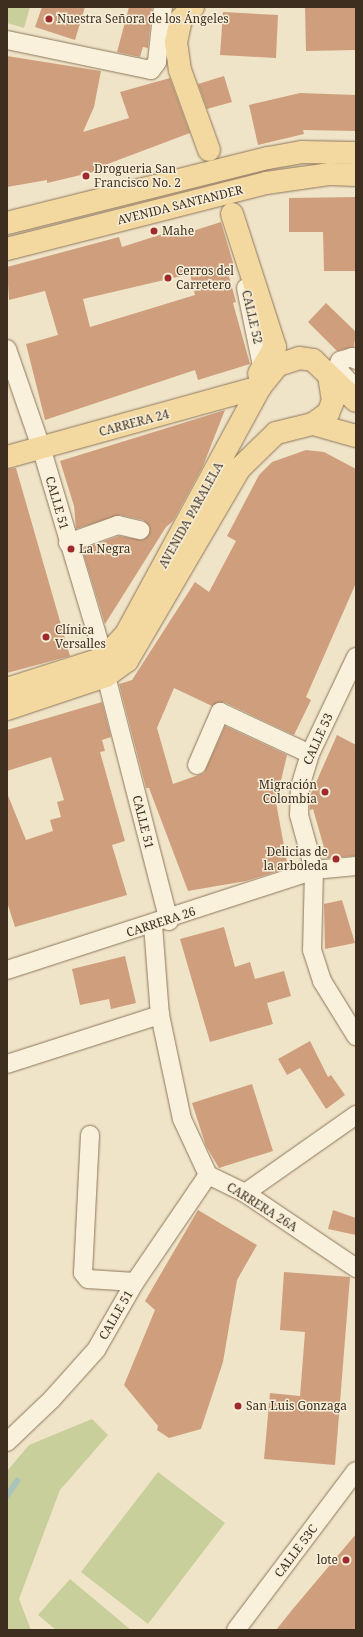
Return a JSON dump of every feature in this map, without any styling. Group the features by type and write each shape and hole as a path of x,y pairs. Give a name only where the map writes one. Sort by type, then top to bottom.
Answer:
{"main road":[{"path":"193,7 181,19 176,42 180,70 209,150"},
{"name":"AVENIDA SANTANDER","path":"7,223 268,158 301,152 356,153"},
{"name":"AVENIDA SANTANDER","path":"7,249 217,195 295,178 330,174 356,176"},
{"name":"CALLE 52","path":"232,214 272,331 275,347 262,379"},
{"name":"CALLE 52","path":"272,331 313,360"},
{"name":"AVENIDA PARALELA","path":"7,709 105,667 126,634 262,379 278,365 299,358 313,360"},
{"path":"313,360 356,401"},
{"path":"313,424 328,413 332,401 329,376"},
{"name":"CARRERA 24","path":"7,457 214,399 262,379"},
{"name":"AVENIDA PARALELA","path":"7,689 127,661 140,645 247,459 276,433 313,424 356,436"}],"street":[{"path":"7,40 151,70 157,62 163,7"},
{"name":"CALLE 52","path":"217,195 249,300 262,379"},
{"name":"CALLE 51","path":"7,350 41,447 105,667 161,923"},
{"path":"356,360 352,357 340,361 337,368 356,390"},
{"path":"68,543 118,525 140,530"},
{"name":"CALLE 53","path":"314,870 299,815 300,787 310,754 356,659"},
{"path":"198,765 220,712 310,754"},
{"name":"CARRERA 26","path":"7,970 161,923 314,870 356,866"},
{"path":"314,870 312,950 322,981 356,1036"},
{"path":"161,923 160,1015 182,1119 208,1175"},
{"path":"7,1064 160,1015"},
{"path":"244,1193 356,1115"},
{"path":"90,1135 83,1273 88,1280 135,1282"},
{"name":"CALLE 51","path":"7,1442 52,1399 96,1350 135,1282 208,1175"},
{"name":"CARRERA 26A","path":"208,1175 244,1193 356,1268"},
{"name":"CALLE 53C","path":"236,1630 356,1471"}],"green space":[{"path":"7,7 30,7 24,28 7,23"},
{"path":"92,1419 108,1435 60,1490 19,1599 31,1630 7,1630 7,1471 29,1445"},
{"path":"158,1472 225,1523 148,1624 81,1572"},
{"path":"70,1579 131,1630 56,1630 38,1615"}],"building":[{"path":"42,7 85,7 75,40 35,27"},
{"path":"129,7 152,7 148,48 143,47 140,57 117,52"},
{"path":"356,7 356,50 306,51 305,8"},
{"path":"223,12 278,15 276,58 220,55"},
{"path":"7,56 101,71 94,107 83,132 129,118 120,92 170,78 190,133 97,168 98,171 47,183 47,180 7,187"},
{"path":"224,76 232,102 207,109 198,84"},
{"path":"300,93 356,95 356,131 303,130 304,134 258,145 249,105"},
{"path":"356,197 356,271 324,271 323,232 289,232 289,198"},
{"path":"221,222 234,266 228,273 236,302 233,303 250,364 198,380 195,370 45,420 26,344 58,335 45,291 9,300 7,267 119,237 122,247 178,229 180,235","holes":["190,274 195,295 90,327 83,299"]},
{"path":"326,303 356,332 354,347 337,351 308,322"},
{"path":"225,410 203,466 173,521 166,527 105,624 82,549 119,536 143,540 150,527 143,520 120,515 76,529 74,506 60,461"},
{"path":"306,450 324,452 356,469 356,583 306,697 311,700 294,735 224,702 212,706 174,688 157,728 173,784 204,773 225,726 287,755 276,802 288,868 246,881 188,891 149,788 146,788 119,684 132,680 195,582 209,592 236,541 227,536 259,475 272,462"},
{"path":"16,468 70,656 7,673 7,469"},
{"path":"102,702 111,737 102,740 105,751 100,752 125,841 112,845 127,895 15,927 7,902 7,793 26,840 53,831 50,820 61,817 57,802 64,800 51,757 7,771 7,730"},
{"path":"337,735 356,745 356,856 327,858 313,809 310,810 310,796"},
{"path":"342,900 355,943 325,949 324,904"},
{"path":"224,927 235,967 250,962 255,979 284,971 291,996 267,1003 273,1024 210,1042 180,939"},
{"path":"125,956 136,1003 111,1009 109,999 80,1005 72,969"},
{"path":"310,1041 328,1077 331,1075 345,1095 326,1109 300,1068 287,1075 278,1059"},
{"path":"252,1084 273,1151 219,1168 206,1146 192,1103"},
{"path":"198,1210 257,1245 237,1280 223,1362 201,1429 169,1438 157,1430 158,1426 124,1385 155,1310 145,1301"},
{"path":"333,1210 356,1218 356,1235 328,1229"},
{"path":"284,1272 350,1277 335,1465 264,1459 270,1393 300,1396 305,1332 280,1330"},
{"path":"356,1534 356,1630 276,1630 292,1610"}],"waterway":[{"path":"7,1496 17,1481"}],"place":[{"name":"Nuestra Señora de los Ángeles","path":"49,19"},
{"name":"Drogueria San Francisco No. 2","path":"86,176"},
{"name":"Mahe","path":"154,231"},
{"name":"Cerros del Carretero","path":"168,278"},
{"name":"La Negra","path":"71,549"},
{"name":"Clínica Versalles","path":"46,637"},
{"name":"Migración Colombia","path":"325,792"},
{"name":"Delicias de la arboleda","path":"336,859"},
{"name":"San Luis Gonzaga","path":"238,1406"},
{"name":"lote","path":"346,1560"}]}
